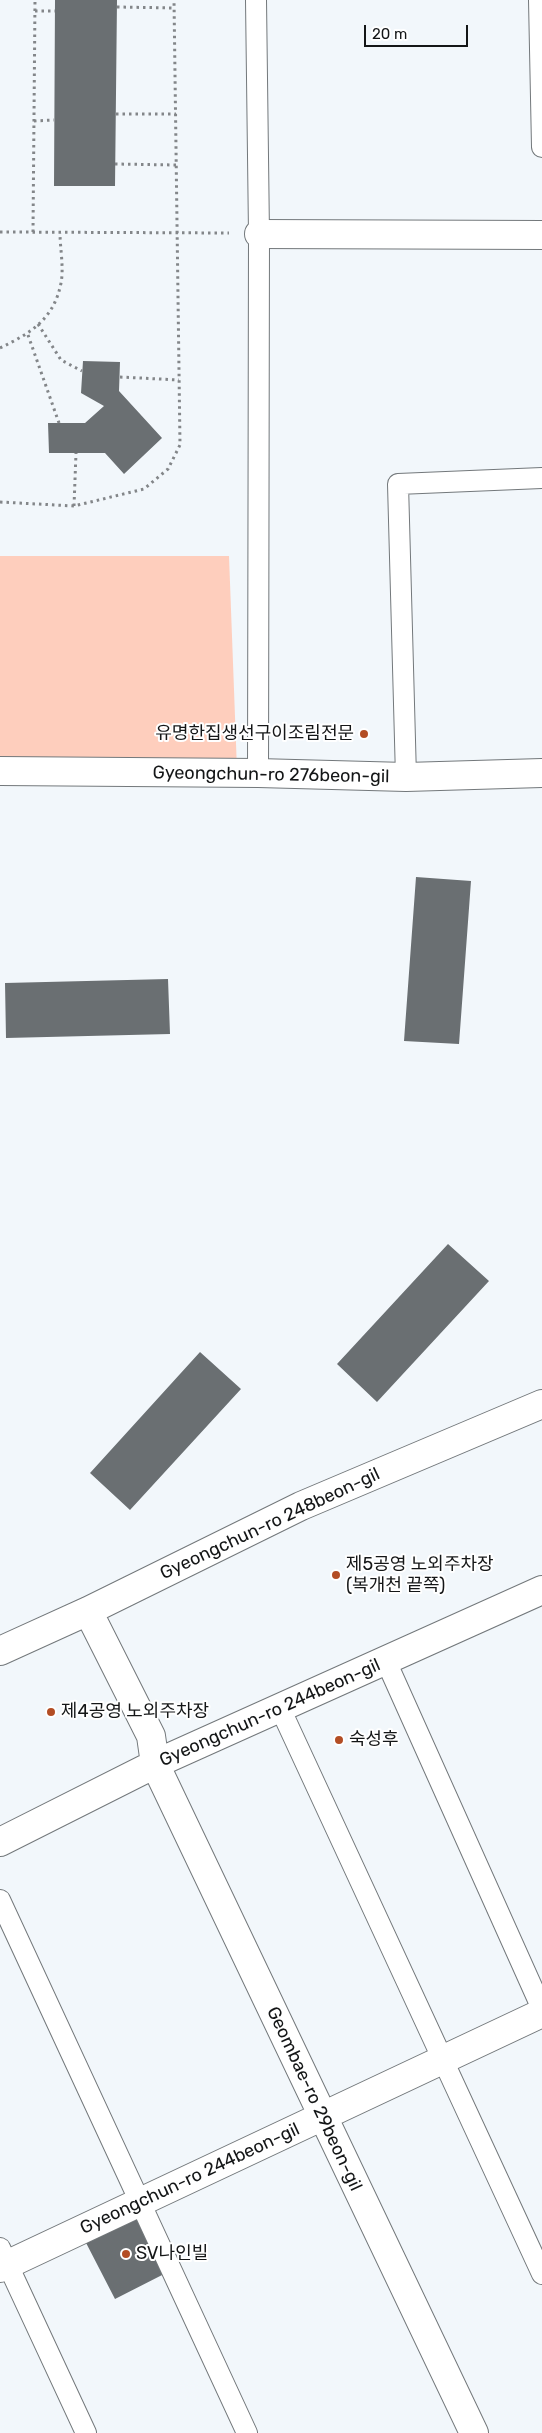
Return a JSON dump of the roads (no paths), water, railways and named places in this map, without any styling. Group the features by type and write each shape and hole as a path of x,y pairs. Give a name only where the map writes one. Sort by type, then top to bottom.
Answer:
{"street":[{"path":"259,234 542,235"},
{"name":"Gyeongchun-ro 276beon-gil","path":"0,772 258,773 406,777 542,774"},
{"name":"Gyeongchun-ro 248beon-gil","path":"0,1651 88,1611 301,1506 542,1404"},
{"name":"Gyeongchun-ro 244beon-gil","path":"0,1842 155,1764 542,1590"},
{"name":"Geombae-ro 29beon-gil","path":"88,1611 151,1736 155,1764 474,2433"},
{"name":"Gyeongchun-ro 244beon-gil","path":"2,2260 140,2201 542,2013"}],"lane":[{"path":"256,0 259,234 258,773"},
{"path":"539,0 542,147"},
{"path":"406,777 398,484 542,478"},
{"path":"386,1661 542,2009"},
{"path":"280,1708 542,2274"},
{"path":"0,1900 247,2433"},
{"path":"2,2260 86,2433"}],"place":[{"name":"유명한집생선구이조림전문","path":"364,734"},
{"name":"제5공영 노외주차장 (복개천 끝쪽)","path":"336,1575"},
{"name":"제4공영 노외주차장","path":"51,1712"},
{"name":"숙성후","path":"339,1740"},
{"name":"SV나인빌","path":"126,2254"}]}
